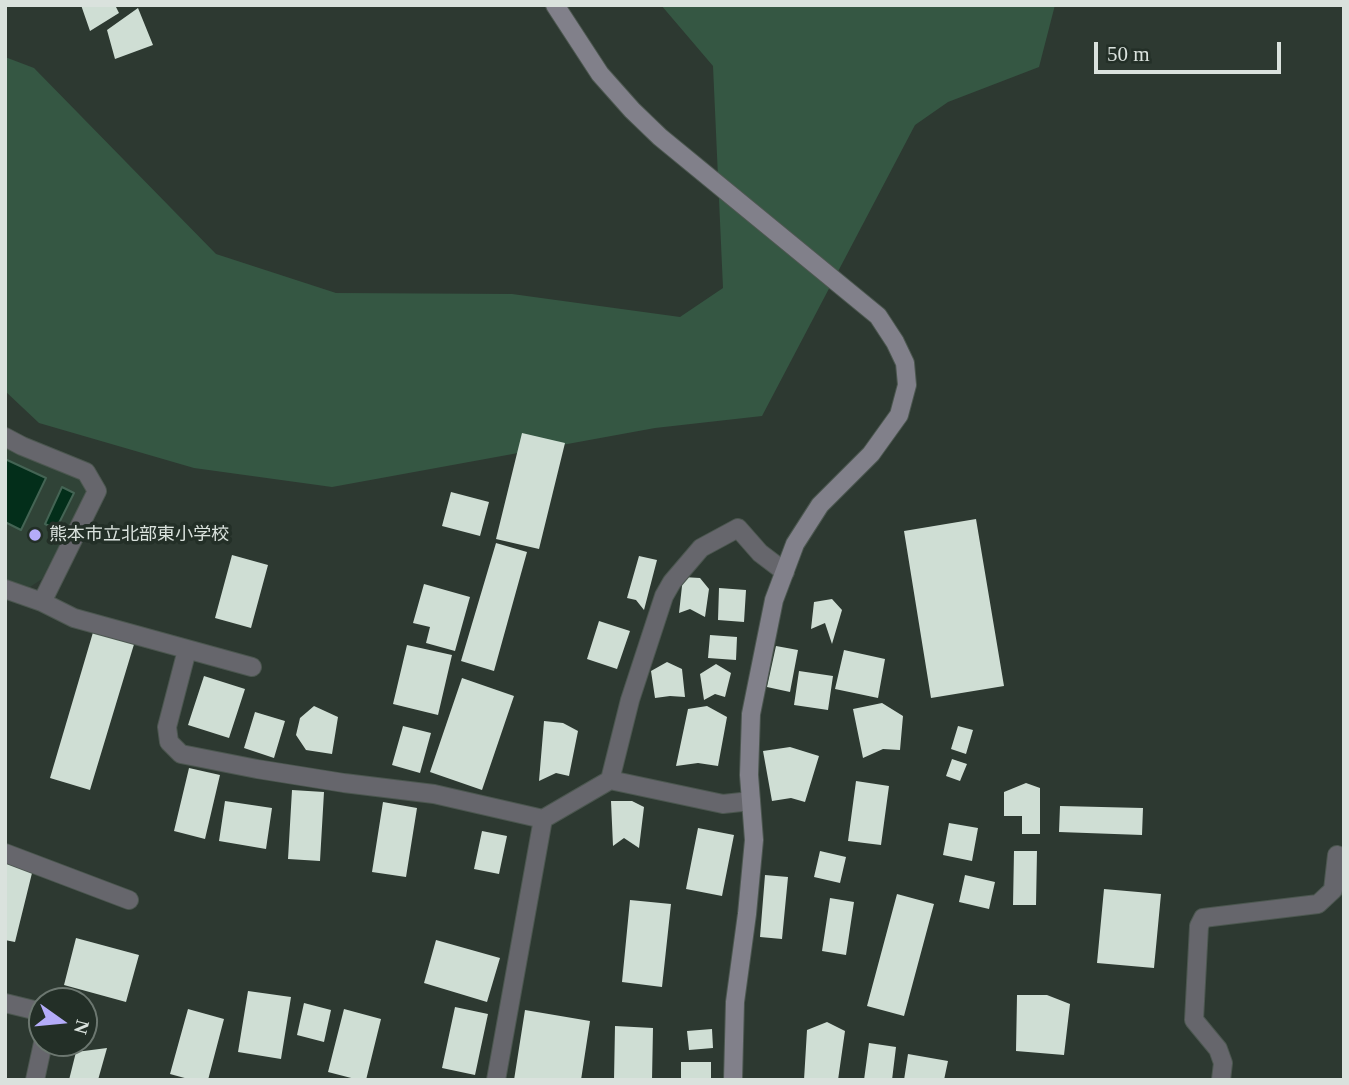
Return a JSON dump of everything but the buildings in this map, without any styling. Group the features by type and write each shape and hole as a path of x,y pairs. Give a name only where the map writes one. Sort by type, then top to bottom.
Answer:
{"street":[{"path":"555,5 600,74 632,110 660,137 878,316 905,363 907,386 899,415 870,454 820,505 795,544 774,600 751,714 749,775 754,840 735,1002 733,1080"},
{"path":"5,437 86,472 97,491 42,602"},
{"path":"610,780 630,700 664,596 672,582 701,548 738,527 760,553 785,572"},
{"path":"5,589 42,602 75,618 252,667"},
{"path":"187,650 167,727 169,742 181,754 331,781 434,794 543,819 610,780 723,804 751,801"},
{"path":"496,1080 543,819"},
{"path":"5,853 129,900"},
{"path":"1221,1080 1223,1063 1218,1049 1194,1020 1199,926 1203,918 1318,904 1333,890 1337,855"},
{"path":"5,1003 28,1009"},
{"path":"35,1080 40,1057"}],"shaded area":[{"path":"661,5 1055,5 1039,67 948,102 915,125 762,416 655,428 332,487 194,468 39,423 5,391 5,57 34,68 216,254 336,293 512,294 680,317 723,288 713,66"},
{"name":"熊本市立北部東小学校","path":"5,448 81,478 87,492 42,579 30,587 5,579"},
{"path":"5,459 46,478 21,530 5,522"},
{"path":"62,487 74,493 56,529 45,524"}],"place":[{"name":"熊本市立北部東小学校","path":"35,535"}]}
